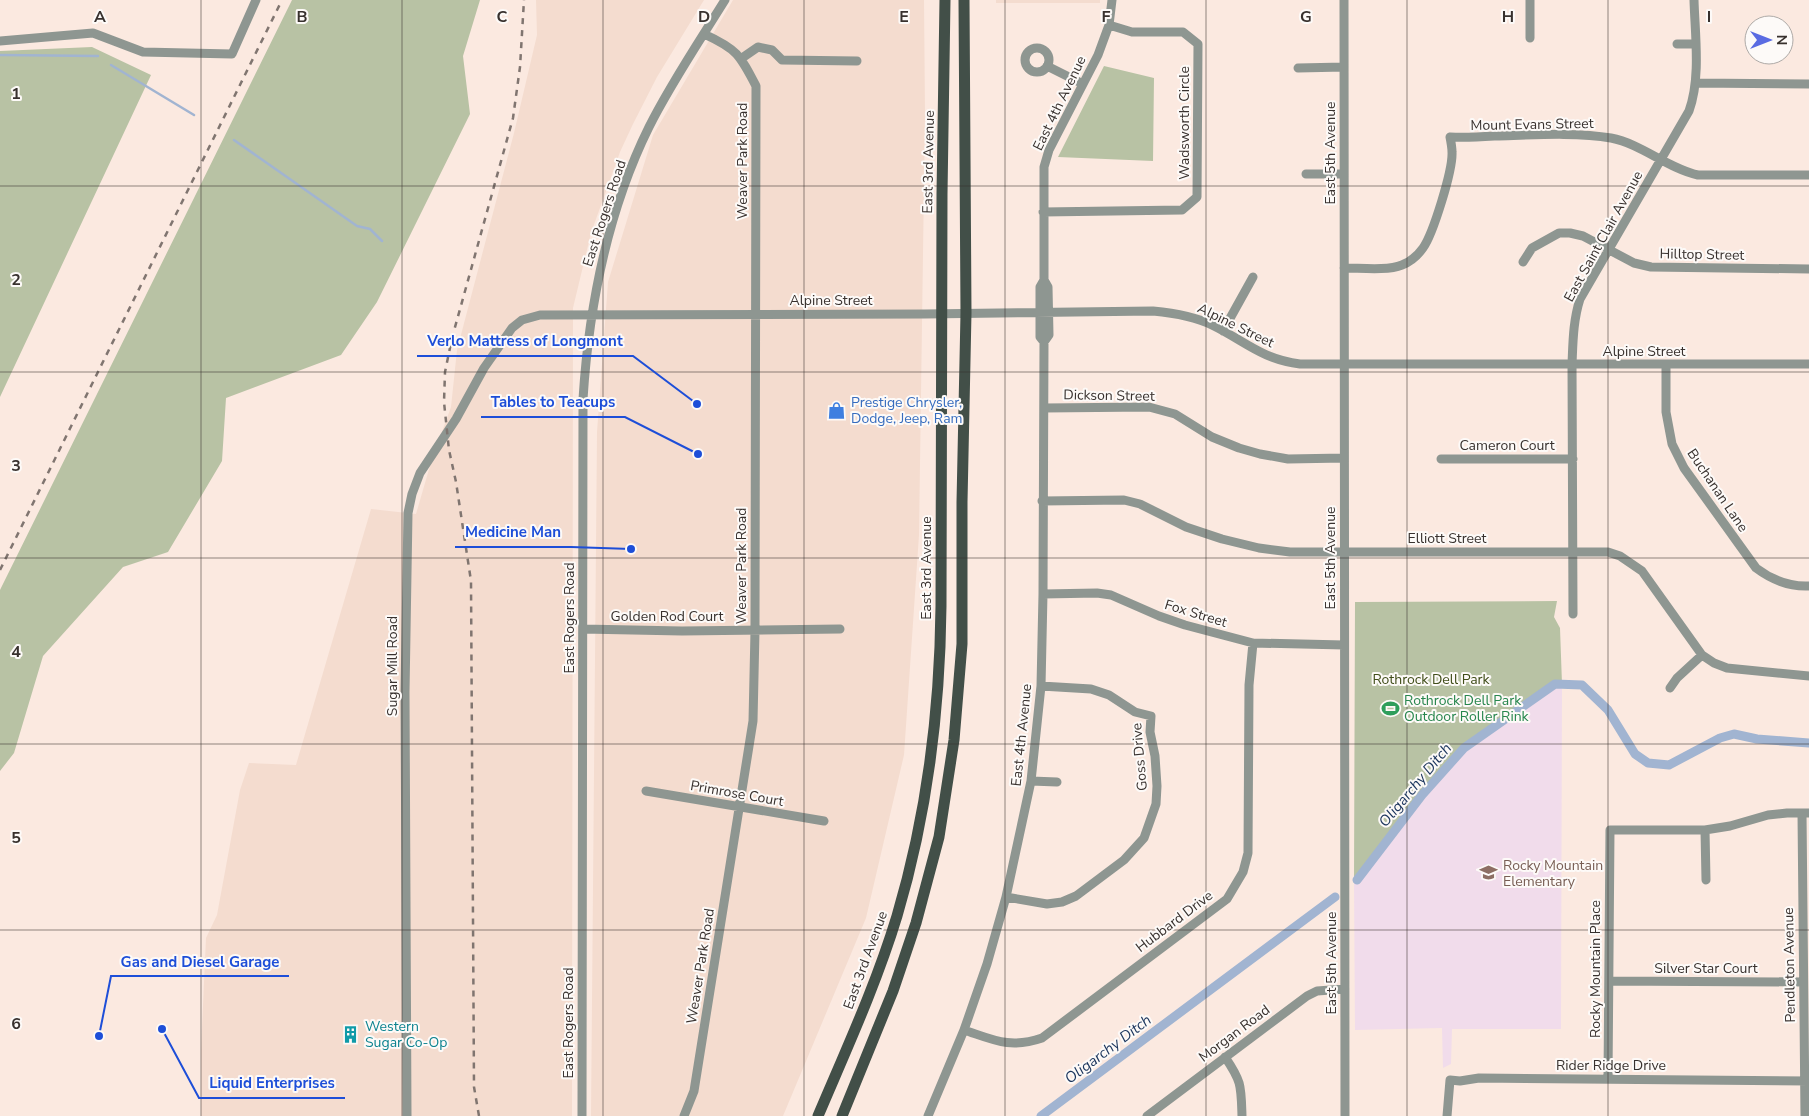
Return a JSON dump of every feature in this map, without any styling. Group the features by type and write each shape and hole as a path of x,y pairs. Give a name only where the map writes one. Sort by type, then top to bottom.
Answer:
{"main road":[{"name":"East 3rd Avenue","path":"818,1116 865,1006 897,916 909,870 928,779 936,718 941,642 942,314 946,0"},
{"path":"842,1116 893,991 916,923 937,846 950,773 958,708 962,644 962,502 966,313 964,0"}],"street":[{"path":"0,40 94,33 143,52 232,54 256,0"},
{"name":"East Rogers Road","path":"582,1116 583,399 591,315 608,236 636,156 673,82 725,0"},
{"name":"East 4th Avenue","path":"928,1116 964,1030 987,964 1006,897 1031,781 1041,686 1043,594 1044,342 1040,336 1044,311 1040,287 1044,280 1044,167 1049,150 1098,55 1109,25 1112,0"},
{"name":"East 5th Avenue","path":"1344,0 1345,1116"},
{"path":"1530,0 1530,38"},
{"name":"East Saint Clair Avenue","path":"1573,614 1572,364 1576,312 1580,299 1689,111 1695,83 1694,0"},
{"name":"Wadsworth Circle","path":"1043,212 1182,210 1197,198 1198,44 1183,32 1132,32 1109,25"},
{"name":"Weaver Park Road","path":"684,1116 694,1091 753,721 755,630 756,86 742,58 725,43 704,34"},
{"path":"1677,44 1695,44"},
{"path":"742,58 758,47 772,50 782,60 857,61"},
{"path":"1048,66 1083,84"},
{"path":"1298,68 1344,67"},
{"path":"1695,83 1809,84"},
{"name":"Mount Evans Street","path":"1344,268 1392,268 1414,258 1423,248 1430,235 1451,168 1452,151 1450,137 1588,135 1622,141 1686,172 1698,175 1809,175"},
{"path":"1306,174 1344,174"},
{"name":"Hilltop Street","path":"1523,262 1532,248 1559,233 1570,233 1583,236 1634,262 1651,267 1809,269"},
{"path":"1223,331 1253,277"},
{"name":"Alpine Street","path":"591,315 1153,311 1169,312 1199,320 1223,331 1258,352 1277,360 1300,364 1809,364"},
{"name":"Sugar Mill Road","path":"408,1116 405,692 407,529 410,503 420,473 456,419 484,368 512,328 522,320 540,315 591,315"},
{"name":"Buchanan Lane","path":"1666,364 1667,424 1672,444 1684,468 1756,568 1768,577 1785,584 1809,586"},
{"name":"Dickson Street","path":"1044,408 1149,407 1175,414 1212,437 1253,452 1288,459 1344,458"},
{"name":"Cameron Court","path":"1441,459 1573,458"},
{"name":"Elliott Street","path":"1042,501 1124,500 1140,504 1186,527 1222,540 1290,552 1608,552 1620,556 1642,571 1702,655 1714,663 1727,668 1809,676"},
{"name":"Fox Street","path":"1043,594 1097,593 1111,595 1185,625 1253,644 1344,645"},
{"name":"Golden Rod Court","path":"583,629 840,629"},
{"name":"Hubbard Drive","path":"964,1030 1003,1043 1015,1044 1042,1038 1227,899 1243,872 1248,853 1248,685 1253,644"},
{"path":"1670,688 1677,678 1702,655"},
{"name":"Goss Drive","path":"1006,897 1047,904 1062,902 1076,896 1124,860 1134,850 1144,838 1156,804 1155,756 1150,732 1151,716 1136,712 1109,695 1091,689 1041,686"},
{"path":"1031,781 1057,782"},
{"name":"Primrose Court","path":"646,791 824,821"},
{"path":"1706,880 1705,830 1730,826 1768,815 1805,813"},
{"name":"Pendleton Avenue","path":"1805,813 1803,982 1807,1081 1805,1116"},
{"name":"Rocky Mountain Place","path":"1608,1078 1610,830 1705,830"},
{"name":"Silver Star Court","path":"1609,981 1803,982"},
{"name":"Morgan Road","path":"1147,1116 1307,996 1318,991 1345,989"},
{"path":"1225,1057 1238,1076 1242,1089 1242,1116"},
{"name":"Rider Ridge Drive","path":"1447,1116 1450,1080 1460,1081 1479,1078 1608,1078 1807,1081"}],"shaded area":[{"path":"536,0 704,0 657,77 620,152 591,233 573,308 572,1116 201,1116 201,1050 206,938 217,915 240,790 249,763 296,765 371,509 416,514 432,459 451,407 457,350 514,133 537,35"},
{"path":"733,0 924,0 925,114 919,535 904,755 866,918 783,1116 591,1116 597,432 608,282 653,135"},
{"path":"996,0 1100,0 1100,3 996,3"},
{"path":"1555,684 1562,684 1561,1029 1452,1029 1451,1064 1443,1068 1442,1028 1355,1030 1354,882 1422,795 1464,748"}],"green space":[{"path":"292,0 480,0 463,56 470,114 377,302 341,355 226,398 222,461 168,552 123,567 43,656 14,753 0,771 0,590"},
{"path":"92,47 151,75 0,397 0,51"},
{"path":"1104,66 1154,78 1153,161 1058,157"},
{"name":"Rothrock Dell Park","path":"1557,601 1554,617 1560,628 1562,684 1555,684 1464,748 1422,795 1354,882 1355,602"}],"waterway":[{"path":"0,55 98,56"},
{"path":"111,65 194,115"},
{"path":"234,140 357,226 370,229 382,241"},
{"name":"Oligarchy Ditch","path":"1357,880 1422,795 1464,748 1555,684 1582,685 1608,710 1635,754 1648,763 1669,765 1720,738 1734,734 1757,739 1809,743"},
{"name":"Oligarchy Ditch","path":"1041,1116 1335,897"}],"railway":[{"path":"0,570 282,0"},
{"path":"479,1116 474,1087 471,581 456,482 449,450 444,402 445,372 452,338 513,118 520,67 524,0"}],"place":[{"name":"Verlo Mattress of Longmont","path":"697,404"},
{"name":"Prestige Chrysler, Dodge, Jeep, Ram","path":"837,410"},
{"name":"Tables to Teacups","path":"698,454"},
{"name":"Medicine Man","path":"631,549"},
{"name":"Rothrock Dell Park Outdoor Roller Rink","path":"1390,708"},
{"name":"Rocky Mountain Elementary","path":"1489,873"},
{"name":"Liquid Enterprises","path":"162,1029"},
{"name":"Western Sugar Co-Op","path":"351,1034"},
{"name":"Gas and Diesel Garage","path":"99,1036"}]}
